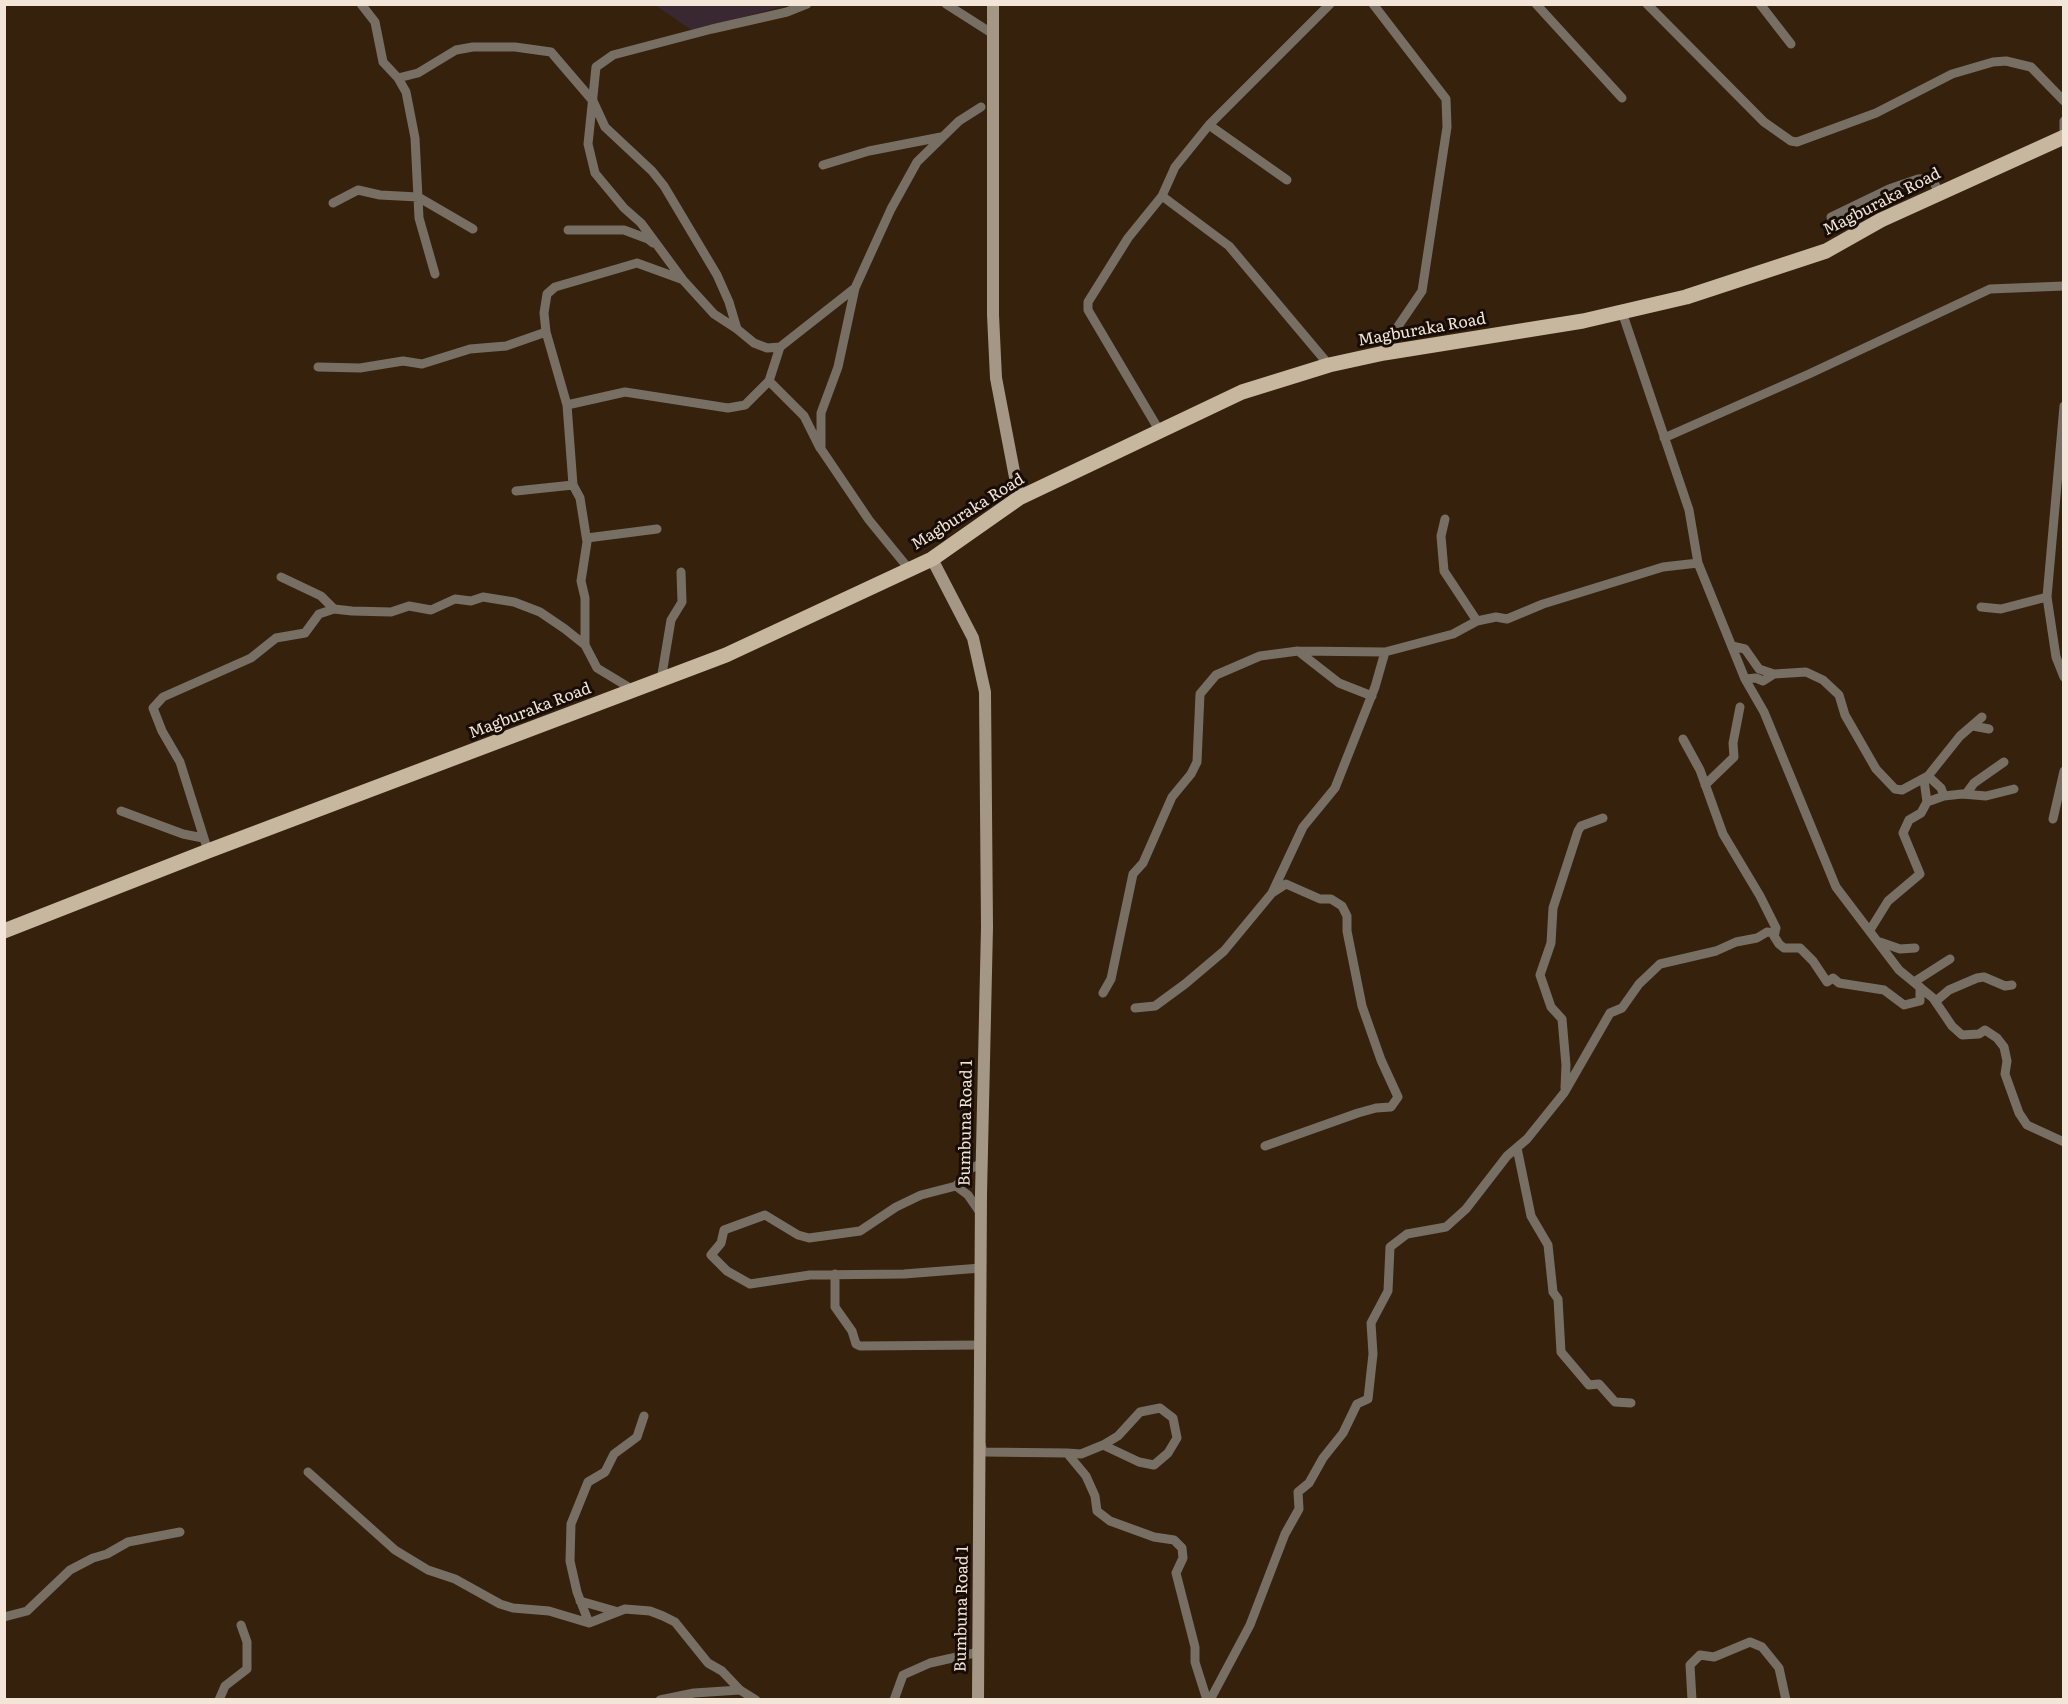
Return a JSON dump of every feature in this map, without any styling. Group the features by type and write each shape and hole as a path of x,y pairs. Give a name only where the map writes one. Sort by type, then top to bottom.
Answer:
{"main road":[{"path":"993,4 993,315 996,378 1019,498"},
{"name":"Magburaka Road","path":"4,930 205,844 634,691 726,655 827,610 932,559 1019,498 1242,392 1329,365 1384,353 1583,321 1686,297 1826,251 1881,220 2063,137"},
{"name":"Bumbuna Road 1","path":"932,559 973,639 985,692 987,927 981,1214 978,1700"}],"street":[{"path":"361,4 375,22 383,62 398,78 406,92 415,138 419,218 435,274"},
{"path":"807,4 787,12 613,55 596,67 588,144 595,173 641,223 683,280 714,314 754,343 767,348 780,347 855,288"},
{"path":"946,4 993,34"},
{"path":"1159,430 1088,310 1092,293 1128,238 1162,196 1175,167 1209,125 1330,4"},
{"path":"1536,4 1622,98"},
{"path":"1647,4 1764,122 1791,141 1797,141 1876,113 1953,74 1993,62 2006,61 2031,67 2064,101"},
{"path":"1760,4 1791,44"},
{"path":"1374,5 1446,99 1447,127 1422,291 1388,341 1384,353"},
{"path":"398,78 418,74 456,50 473,47 515,47 551,52 592,102 605,127 652,171 678,209 717,275 729,302 736,328"},
{"path":"821,449 821,413 838,367 855,288 883,224 916,162 942,137 981,107"},
{"path":"2063,137 2064,121"},
{"path":"1209,125 1287,180"},
{"path":"824,165 908,143 942,137"},
{"path":"908,143 916,162"},
{"path":"1831,217 1888,189 1918,178 1932,178 1939,193"},
{"path":"333,203 357,190 380,195 418,197 473,229"},
{"path":"1162,196 1229,246 1329,365"},
{"path":"568,230 624,230 648,238 659,249"},
{"path":"585,645 585,598 581,581 587,538 580,498 573,485 567,405 546,332 544,313 547,294 555,287 637,263 683,280"},
{"path":"1664,438 1809,374 1990,289 2064,286"},
{"path":"1622,312 1689,510 1698,562 1745,679 1764,712 1836,887 1899,970 1936,1001 1952,1026 1962,1035 1979,1034 1985,1030 1997,1038 2004,1047 2007,1061 2005,1074 2019,1113 2027,1125 2064,1142"},
{"path":"318,367 360,368 403,361 422,364 470,349 506,346 546,332"},
{"path":"567,405 625,392 728,408 745,405 769,381 780,347"},
{"path":"769,381 804,416 821,449 869,519 909,569"},
{"path":"2064,406 2047,597 2056,657 2064,677"},
{"path":"516,491 573,485"},
{"path":"1445,519 1441,536 1444,571 1478,621"},
{"path":"587,538 657,529"},
{"path":"1102,993 1110,979 1132,874 1143,863 1172,797 1191,774 1197,762 1200,694 1216,675 1260,656 1298,651 1385,652 1453,634 1478,621 1496,617 1507,619 1552,601 1663,567 1698,562"},
{"path":"661,680 670,620 682,602 681,573"},
{"path":"281,577 321,596 334,609"},
{"path":"205,844 180,762 162,731 153,708 156,702 251,658 276,638 305,633 319,614 334,609 391,612 410,606 431,610 456,599 462,601 483,597 502,598 540,612 585,645 597,668 634,691"},
{"path":"1981,607 2001,609 2047,597"},
{"path":"1732,646 1745,649 1760,669 1774,674 1806,672 1823,680 1839,695 1845,715 1876,769 1895,789 1902,790 1928,776"},
{"path":"1298,651 1339,683 1371,696"},
{"path":"1135,1008 1155,1006 1185,984 1224,951 1272,893 1303,827 1335,788 1371,696 1385,652"},
{"path":"1745,679 1755,678 1763,681 1774,674"},
{"path":"1705,784 1734,757 1733,743 1740,707"},
{"path":"1870,930 1888,900 1920,874 1903,833 1909,820 1921,813 1927,802 1924,780 1960,736 1982,717"},
{"path":"1973,726 1989,729"},
{"path":"1683,739 1705,784 1723,834 1776,928 1775,933 1779,944 1784,948 1800,948 1813,961 1827,982 1833,978 1839,983 1884,990 1904,1005 1920,1001 1917,985"},
{"path":"1966,794 1974,783 2004,762"},
{"path":"2053,819 2064,771"},
{"path":"1928,776 1941,788 1944,796"},
{"path":"1927,802 1944,796 1966,794 1986,796 2014,789"},
{"path":"121,811 205,844"},
{"path":"1564,1093 1566,1065 1562,1019 1551,1007 1540,975 1551,943 1552,908 1578,831 1581,826 1603,818"},
{"path":"1285,866 1286,884"},
{"path":"1272,893 1286,884"},
{"path":"1265,1146 1376,1107 1390,1107 1398,1097 1381,1060 1362,1006 1347,931 1347,916 1342,906 1331,899 1320,899 1286,884"},
{"path":"1209,1699 1250,1625 1286,1534 1299,1509 1298,1492 1309,1483 1323,1458 1343,1433 1357,1404 1368,1399 1373,1354 1371,1323 1388,1291 1390,1247 1407,1234 1446,1227 1466,1209 1564,1093 1610,1013 1622,1008 1639,984 1660,964 1716,951 1736,942 1757,938 1767,932 1775,933"},
{"path":"1880,942 1900,949 1915,948"},
{"path":"1917,985 1950,959"},
{"path":"1936,1001 1949,990 1977,978 1984,977 2005,986 2012,985"},
{"path":"1517,1148 1531,1216 1548,1245 1553,1292 1558,1299 1561,1352 1589,1385 1599,1384 1615,1402 1631,1403"},
{"path":"981,1268 904,1274 835,1274 750,1284 727,1271 711,1256 721,1243 723,1230 765,1215 798,1235 809,1238 860,1231 896,1207 921,1196 956,1186 970,1169 982,1163"},
{"path":"956,1186 968,1195 981,1214"},
{"path":"835,1274 835,1307 852,1331 856,1344 860,1346 872,1348 917,1344 980,1345"},
{"path":"981,1444 983,1452 1082,1454 1118,1436 1140,1412 1160,1408 1173,1418 1177,1438 1168,1453 1154,1465 1139,1462 1103,1445"},
{"path":"589,1623 580,1601 570,1562 570,1524 588,1482 605,1472 614,1455 637,1437 644,1416"},
{"path":"1067,1453 1086,1476 1095,1496 1097,1511 1110,1521 1154,1537 1174,1540 1182,1548 1183,1558 1176,1574 1195,1647 1195,1662 1209,1699"},
{"path":"308,1472 394,1550 428,1570 455,1579 507,1606 549,1611 589,1623 616,1611"},
{"path":"4,1617 27,1611 70,1570 93,1558 107,1554 128,1542 180,1532"},
{"path":"580,1601 616,1611 650,1611 675,1622 708,1663 722,1671 740,1690 756,1700"},
{"path":"219,1700 225,1686 246,1669 247,1642 241,1625"},
{"path":"1692,1700 1690,1665 1700,1655 1714,1657 1750,1642 1762,1647 1779,1668 1786,1700"},
{"path":"894,1700 903,1675 930,1663 979,1652"},
{"path":"660,1700 694,1693 740,1690"}],"shaded area":[{"path":"655,5 787,5 693,31"}]}
